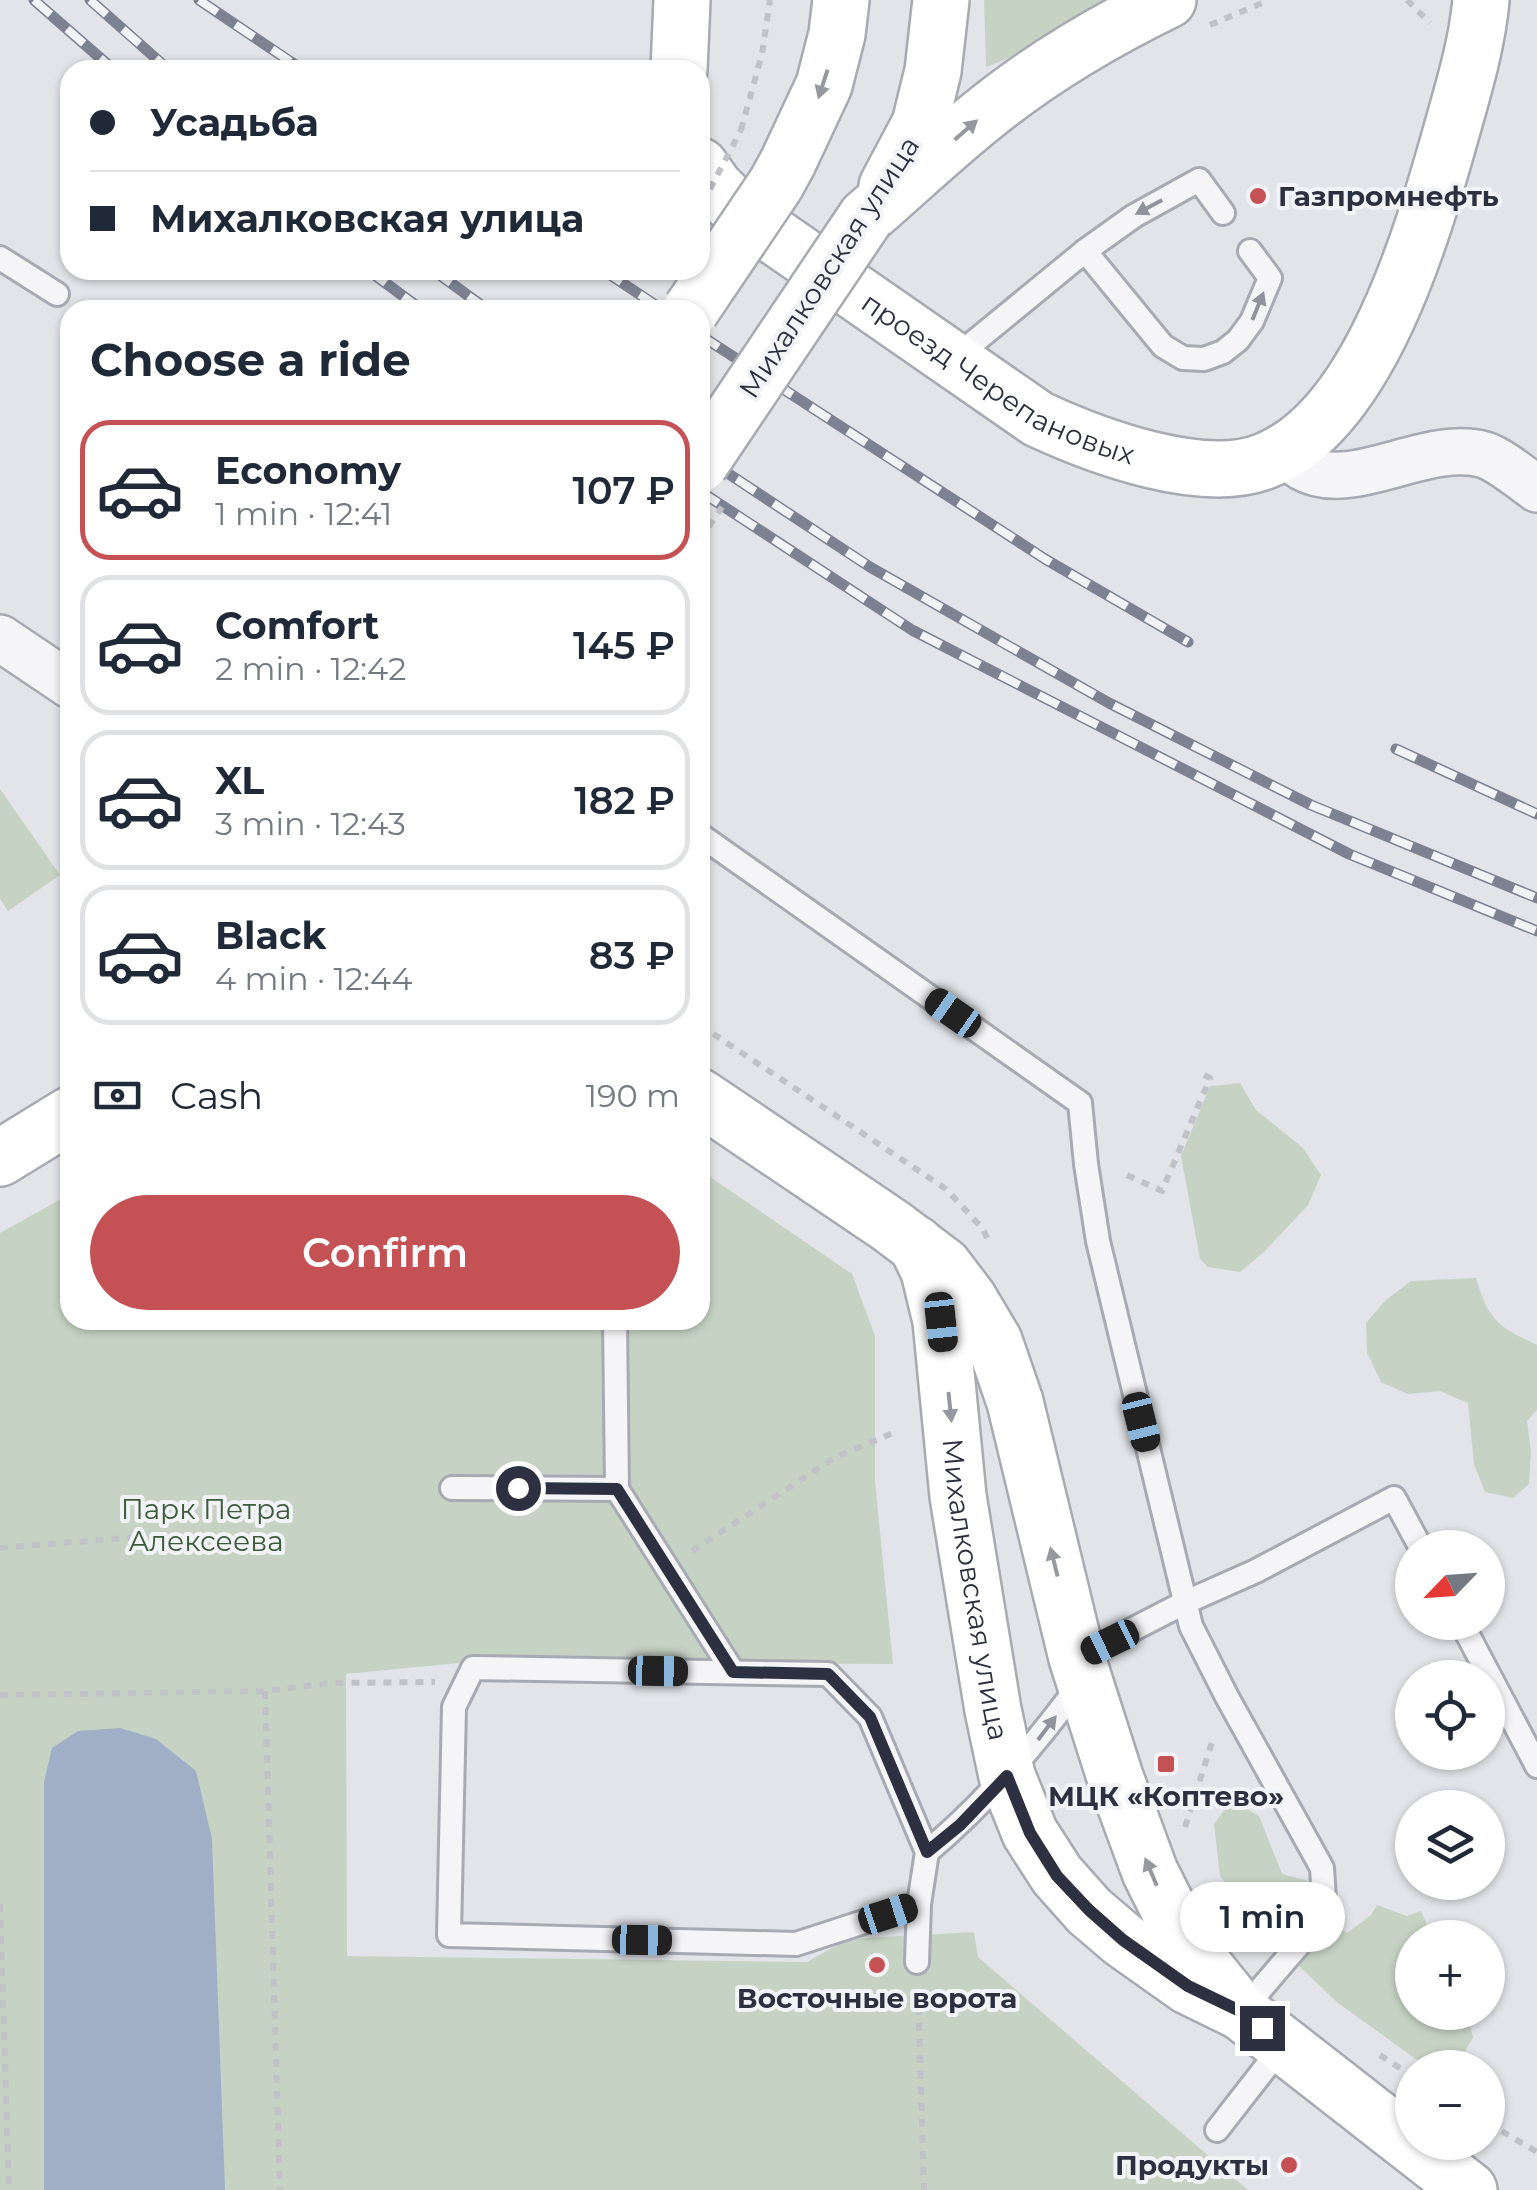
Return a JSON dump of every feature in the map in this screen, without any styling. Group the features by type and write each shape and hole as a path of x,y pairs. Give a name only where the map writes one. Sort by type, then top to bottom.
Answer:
{"street":[{"path":"679,60 682,0"},
{"path":"698,300 788,162 824,85 841,0"},
{"name":"Михалковская улица","path":"710,449 886,188 920,124 942,0"},
{"name":"проезд Черепановых","path":"710,186 742,213 1038,419 1081,439 1188,466 1227,467 1263,462 1306,436 1330,412 1377,338 1430,207 1471,58 1481,0"},
{"path":"866,217 977,120 1033,78 1115,27 1188,13"},
{"path":"1285,451 1301,466 1320,474 1352,474 1450,451 1487,456 1537,489"},
{"path":"0,638 60,678"},
{"name":"Михалковская улица","path":"710,1104 944,1266 994,1341 1015,1402 1080,1668 1150,1872 1173,1918 1205,1967 1242,2012"},
{"path":"0,1158 60,1121"},
{"name":"Михалковская улица","path":"916,1244 928,1271 941,1322 958,1496 993,1710 1007,1776 1030,1833 1057,1876 1123,1940 1188,1986 1242,2012 1469,2190"}],"lane":[{"path":"952,360 1085,251 1134,216 1199,180 1223,214"},
{"path":"1085,251 1163,346 1183,358 1204,359 1224,352 1252,321 1270,278 1250,251"},
{"path":"0,258 57,294"},
{"path":"710,842 1080,1102 1098,1241 1191,1626 1322,1868 1325,1914 1242,2012"},
{"path":"615,1330 617,1489 733,1672"},
{"path":"452,1488 617,1489"},
{"path":"927,1852 960,1825 1041,1737 1080,1668 1184,1603 1256,1571 1394,1498 1411,1530"},
{"path":"1470,1640 1537,1766"},
{"path":"917,1962 919,1904 927,1852 870,1717 828,1674 473,1668 454,1707 449,1935 796,1944 919,1904"},
{"path":"1217,2130 1284,2044"}],"path":[{"path":"710,172 741,130 762,54 770,0"},
{"path":"1188,13 1269,0"},
{"path":"1127,1175 1162,1190 1210,1078 1204,1075"},
{"path":"667,1568 834,1458 893,1434"},
{"path":"0,1548 139,1537"},
{"path":"0,1694 266,1691 331,1683 466,1681"},
{"path":"266,1691 280,2190"},
{"path":"1182,1835 1227,1697"},
{"path":"0,1904 9,2190"},
{"path":"917,1962 924,2190"},
{"path":"1505,2133 1537,2152"}],"green space":[{"path":"984,0 1105,0 1009,58 986,67"},
{"path":"0,789 60,875 8,911 0,899"},
{"path":"1240,1083 1256,1110 1303,1148 1321,1175 1308,1205 1240,1272 1208,1267 1200,1259 1181,1156 1210,1086"},
{"name":"Парк Петра Алексеева","path":"710,1177 852,1274 875,1336 875,1481 893,1664 469,1662 346,1674 347,1956 807,1962 848,1939 974,1932 978,1957 1248,2190 0,2190 0,1233 60,1200 60,1330 710,1330"},
{"path":"1476,1278 1485,1304 1496,1320 1537,1345 1537,1410 1527,1421 1531,1452 1529,1484 1513,1498 1485,1492 1474,1464 1468,1403 1440,1391 1408,1394 1381,1382 1367,1353 1366,1323 1386,1300 1411,1281"},
{"path":"1232,1800 1259,1816 1282,1874 1312,1882 1322,1915 1347,1933 1371,1915 1377,1905 1407,1916 1421,1911 1425,1920 1395,1920 1395,2030 1471,2030 1473,2038 1466,2050 1403,2050 1338,2003 1260,1929 1220,1876 1214,1824"}],"water":[{"path":"120,1728 156,1739 196,1771 212,1839 225,2190 44,2190 44,1782 52,1748 78,1731"}],"railway":[{"path":"34,0 103,60"},
{"path":"90,0 158,60"},
{"path":"199,0 288,60"},
{"path":"382,280 408,300"},
{"path":"447,280 474,300"},
{"path":"618,280 648,300"},
{"path":"710,341 1045,559 1188,642"},
{"path":"710,462 870,567 1109,703 1311,805 1537,898"},
{"path":"710,498 912,630 1349,854 1537,931"},
{"path":"1396,749 1537,814"}],"place":[{"name":"Газпромнефть","path":"1258,196"},
{"name":"МЦК «Коптево»","path":"1166,1764"},
{"name":"Восточные ворота","path":"877,1965"},
{"name":"Продукты","path":"1289,2165"}],"route":[{"path":"518,1488 617,1489 733,1672 828,1674 870,1717 927,1852 960,1825 1007,1776 1030,1833 1057,1876 1089,1910 1123,1940 1188,1986 1242,2012 1262,2028"}]}
